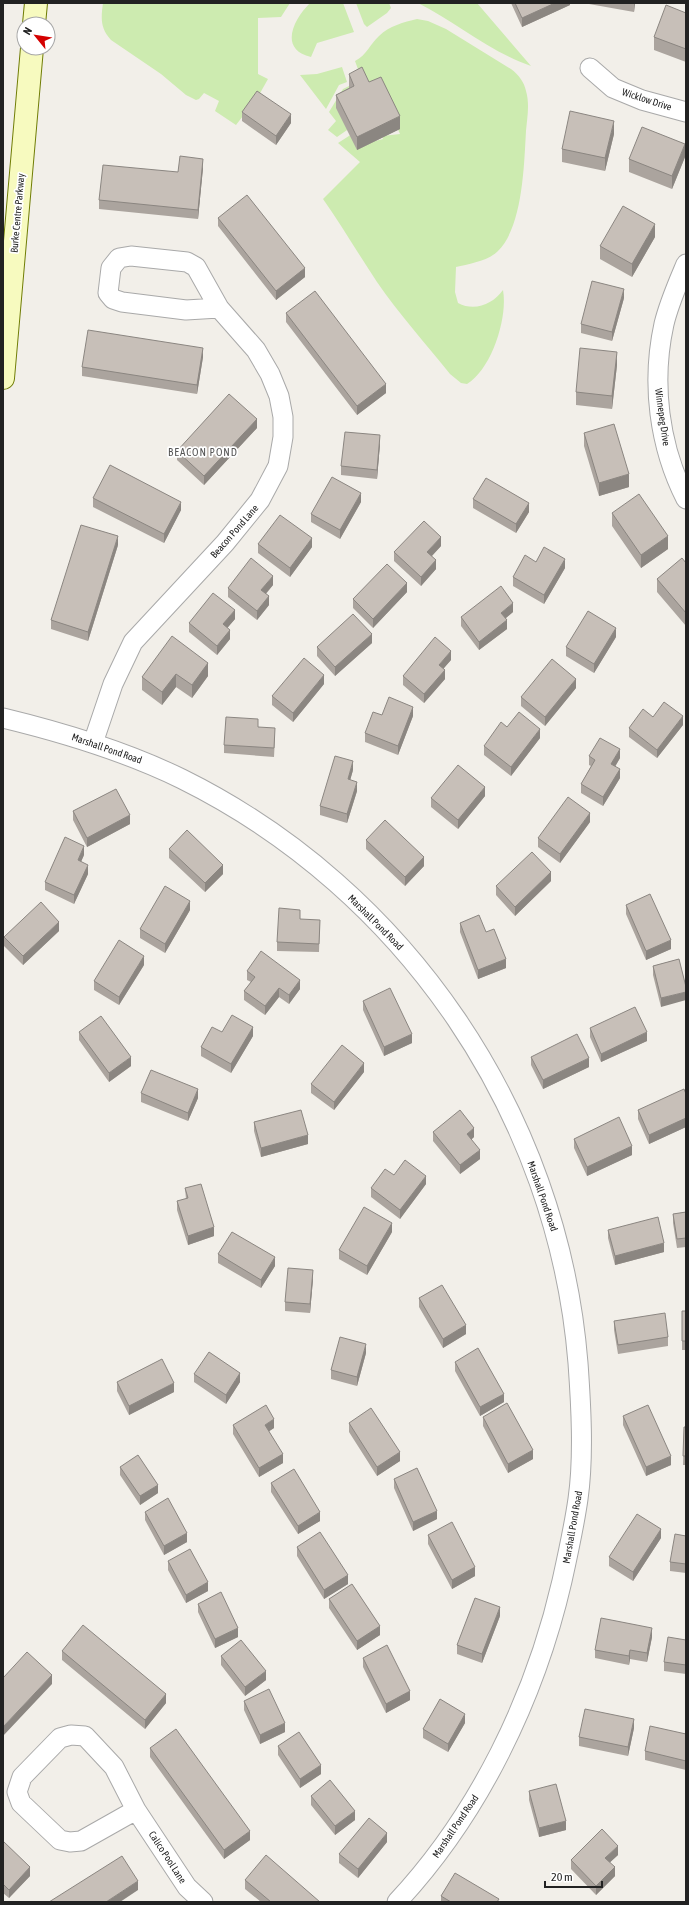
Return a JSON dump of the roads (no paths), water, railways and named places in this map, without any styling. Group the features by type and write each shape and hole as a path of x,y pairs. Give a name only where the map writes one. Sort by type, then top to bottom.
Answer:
{"main road":[{"path":"35,16 36,3"},
{"name":"Burke Centre Parkway","path":"3,378 31,56"}],"street":[{"name":"Wicklow Drive","path":"590,68 613,88 642,100 686,112"},
{"name":"Beacon Pond Lane","path":"93,743 113,684 133,642 225,543 260,500 278,466 283,437 283,417 279,396 270,374 256,350 219,308 196,267 188,262 131,256 119,258 111,268 108,293 113,299 122,302 186,310 219,308"},
{"name":"Winnepeg Drive","path":"686,264 671,300 664,324 658,381 659,407 670,462 686,499"},
{"name":"Marshall Pond Road","path":"3,718 48,729 137,758 183,780 263,826 289,844 349,894 406,952 449,1007 493,1078 520,1133 540,1184 556,1234 570,1302 576,1345 580,1393 581,1431 578,1496 569,1549 553,1619 521,1708 501,1750 455,1829 397,1902"},
{"name":"Calico Pool Lane","path":"136,1810 81,1841 70,1842 60,1840 26,1808 21,1803 18,1792 22,1777 60,1738 71,1735 85,1736 114,1767 136,1810 187,1887 203,1902"}],"district":[{"name":"BEACON POND","path":"203,452"}]}
